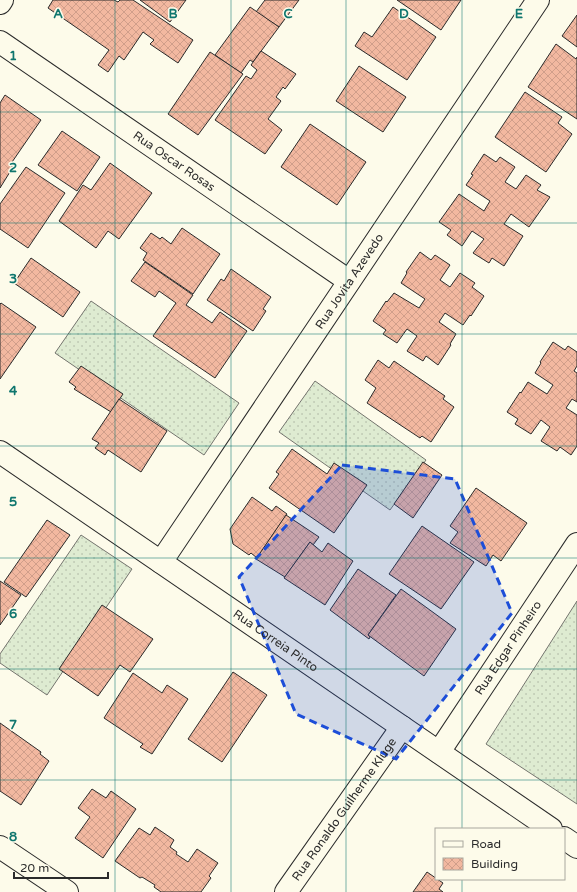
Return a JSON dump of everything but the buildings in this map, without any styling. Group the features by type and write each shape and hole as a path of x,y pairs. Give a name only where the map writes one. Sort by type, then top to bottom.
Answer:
{"street":[{"name":"Rua Jovita Azevedo","path":"161,562 538,0"},
{"name":"Rua Oscar Rosas","path":"0,42 349,281"},
{"name":"Rua Correia Pinto","path":"0,452 550,828"},
{"name":"Rua Edgar Pinheiro","path":"439,752 577,544"},
{"name":"Rua Ronaldo Guilherme Kluge","path":"286,892 402,727"},
{"path":"565,839 577,846"},
{"path":"0,847 67,892"}],"highlighted area":[{"path":"342,465 455,479 512,613 396,759 296,714 239,577"}],"green space":[{"path":"91,301 239,403 204,455 55,353"},
{"path":"315,381 426,460 390,510 279,432"},
{"path":"81,535 132,569 47,695 0,663 0,654"},
{"path":"577,601 577,804 486,744"}]}
